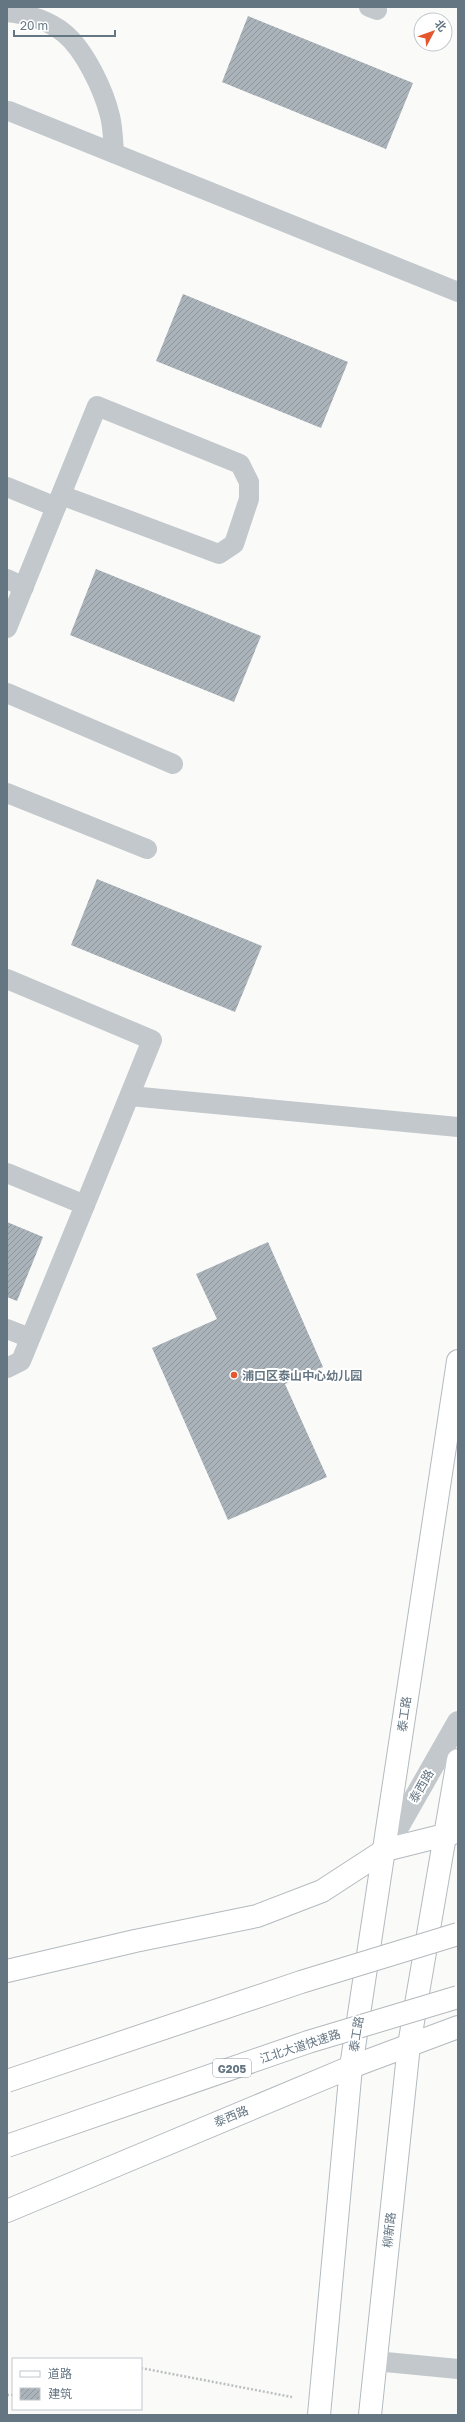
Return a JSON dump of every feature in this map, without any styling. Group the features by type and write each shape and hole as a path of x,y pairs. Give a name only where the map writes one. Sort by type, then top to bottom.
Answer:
{"main road":[{"name":"泰工路","path":"351,2067 458,1361"},
{"path":"409,2045 451,1833 458,1760"},
{"name":"泰西路","path":"7,1971 135,1941 257,1916 322,1890 384,1850 451,1833"},
{"path":"7,2081 301,1982 458,1934"},
{"name":"江北大道快速路","path":"7,2146 308,2042 458,1997"},
{"name":"泰西路","path":"7,2212 351,2067 458,2028"},
{"name":"柳新路","path":"370,2415 409,2045"},
{"path":"320,2409 351,2067"}],"street":[{"name":"泰西路","path":"384,1850 458,1722"}],"lane":[{"path":"7,12 38,12 65,34 93,72 110,116 114,153"},
{"path":"8,112 114,153 458,292"},
{"path":"7,487 59,501 219,554 234,544 249,500 249,482 240,464 97,406 59,501 15,583 7,628"},
{"path":"7,693 173,764"},
{"path":"7,794 147,849"},
{"path":"7,979 152,1040 21,1361 7,1368"},
{"path":"130,1096 458,1127"},
{"path":"7,1173 85,1205"},
{"path":"7,1329 30,1338"},
{"path":"375,2361 458,2369"}],"path":[{"path":"142,2368 320,2409"}],"building":[{"path":"248,16 413,83 386,149 222,82"},
{"path":"183,294 348,362 321,428 156,361"},
{"path":"96,569 261,636 234,702 70,635"},
{"path":"97,879 262,946 235,1012 71,945"},
{"path":"7,1222 43,1237 17,1301 7,1297"},
{"name":"浦口区泰山中心幼儿园","path":"268,1242 323,1367 285,1384 327,1477 228,1520 152,1348 217,1319 196,1274"}],"place":[{"name":"浦口区泰山中心幼儿园","path":"234,1375"}]}
